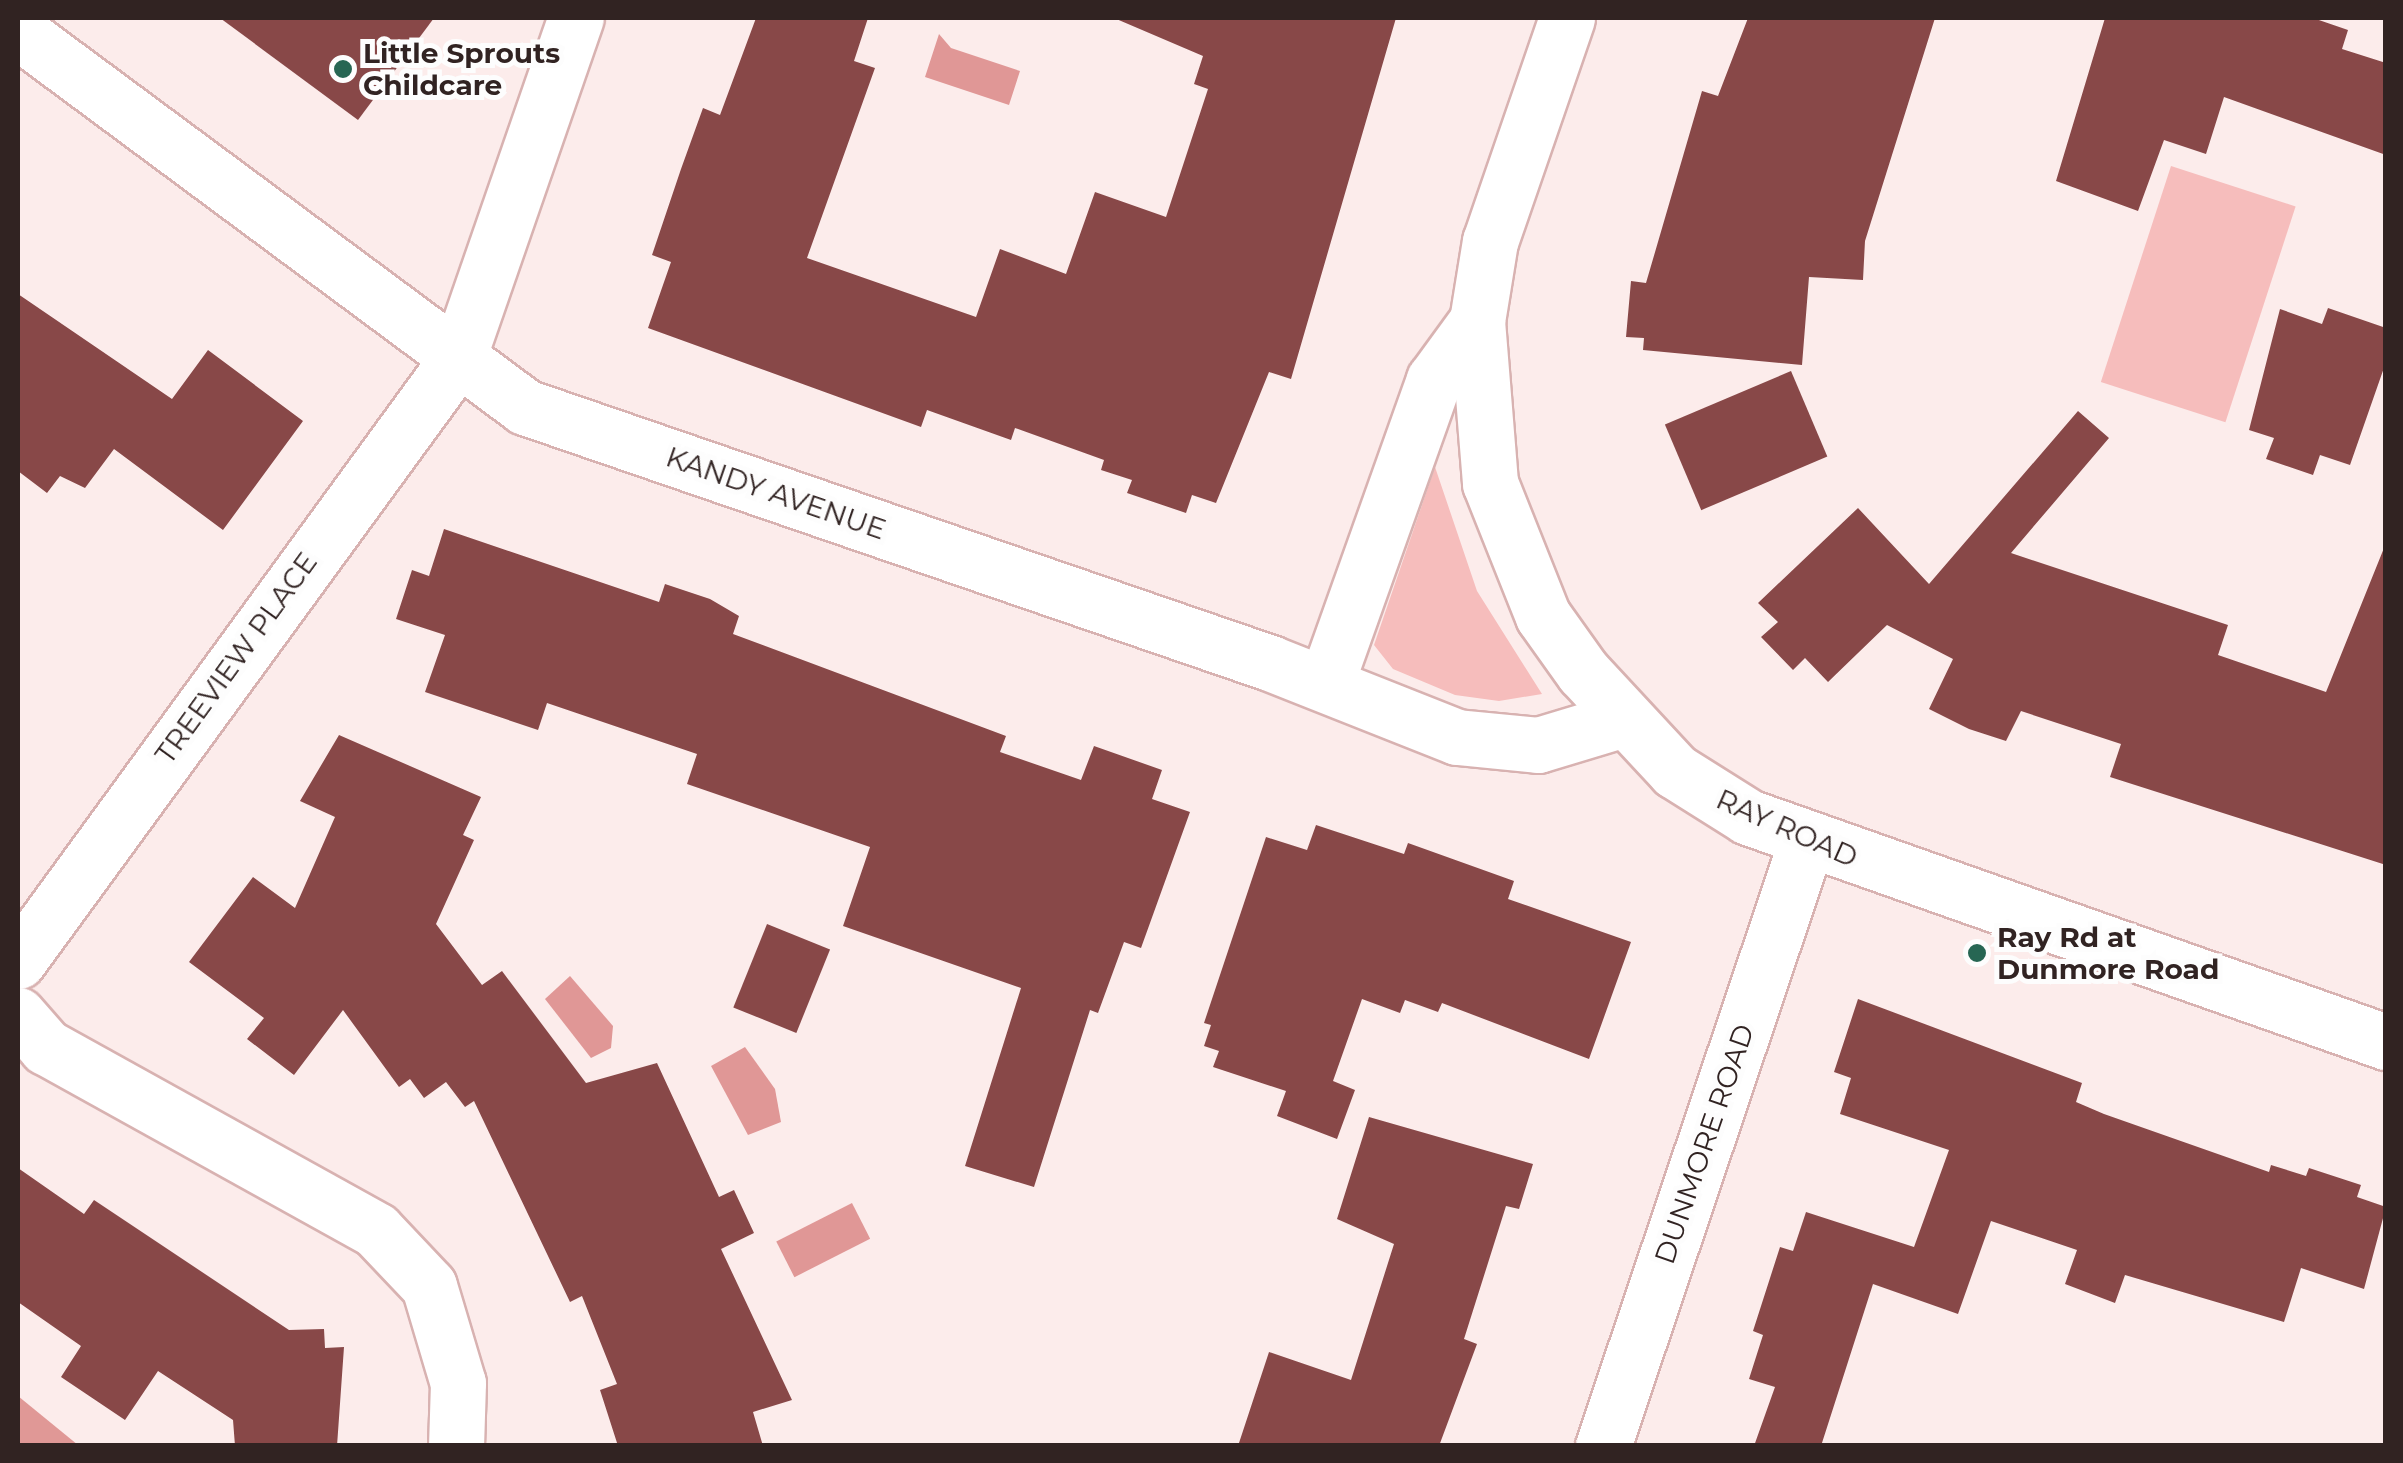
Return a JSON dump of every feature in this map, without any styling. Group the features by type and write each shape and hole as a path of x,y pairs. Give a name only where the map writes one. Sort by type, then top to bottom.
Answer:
{"street":[{"name":"TREEVIEW PLACE","path":"18,962 458,358 576,18"},
{"name":"RAY ROAD","path":"1566,18 1490,240 1477,321 1490,483 1512,550 1543,616 1624,719 1710,796 1806,842 2386,1042"},
{"name":"KANDY AVENUE","path":"18,31 525,406 1500,745 1571,739 1624,719"},
{"name":"RAY ROAD","path":"1326,683 1434,380 1477,321"},
{"name":"DUNMORE ROAD","path":"1603,1446 1806,842"},
{"path":"18,1015 46,1047 376,1230 429,1286 458,1384 456,1446"}],"shaded area":[{"path":"939,34 951,48 1020,71 1009,105 925,77"},
{"path":"2171,166 2296,206 2225,422 2101,382"},
{"path":"1435,467 1477,591 1542,694 1499,701 1455,695 1393,669 1374,645"},
{"path":"570,976 613,1026 611,1048 591,1058 545,999"},
{"path":"745,1047 775,1089 781,1122 748,1135 711,1066"},
{"path":"852,1203 870,1239 794,1277 776,1242"},
{"path":"18,1396 78,1445 18,1445"}],"building":[{"name":"Little Sprouts Childcare","path":"220,18 434,18 358,120"},
{"path":"756,18 868,18 854,61 875,68 807,258 976,317 1000,249 1066,274 1095,192 1166,217 1208,89 1194,84 1203,56 1114,18 1396,18 1291,379 1269,372 1216,503 1192,495 1186,513 1127,493 1132,480 1101,470 1104,460 1015,428 1011,440 927,410 921,427 648,328 671,262 652,255 681,169 703,108 720,115"},
{"path":"1748,18 1935,18 1865,241 1863,280 1809,277 1802,365 1643,350 1644,338 1626,337 1631,281 1646,283 1702,91 1718,96"},
{"path":"2105,18 2313,18 2348,30 2342,49 2386,63 2386,155 2224,97 2206,154 2164,140 2138,211 2056,181"},
{"path":"18,294 172,399 208,350 303,421 223,530 114,449 85,488 60,476 47,493 18,471"},
{"path":"2328,308 2386,328 2386,362 2350,465 2320,455 2313,475 2266,459 2274,438 2249,430 2280,309 2322,324"},
{"path":"1791,371 1827,457 1701,510 1665,425"},
{"path":"2078,411 2109,438 2011,553 2228,625 2218,655 2326,692 2386,543 2386,865 2110,777 2121,744 2021,711 2006,741 1969,729 1929,709 1953,659 1887,625 1828,682 1805,658 1793,670 1761,637 1778,622 1758,603 1858,508 1929,584"},
{"path":"444,529 659,602 665,584 710,599 739,616 733,634 1006,736 1000,752 1081,780 1094,746 1162,770 1152,799 1190,812 1141,948 1124,942 1098,1013 1090,1010 1034,1187 965,1166 1021,988 843,926 870,847 687,784 697,754 547,703 538,730 425,692 445,635 396,619 412,570 429,576"},
{"path":"339,735 481,797 463,835 474,840 436,924 482,985 502,971 586,1083 657,1063 719,1197 734,1190 754,1233 721,1249 792,1400 753,1412 763,1446 618,1446 600,1390 617,1384 582,1296 570,1302 474,1101 465,1107 446,1082 424,1098 410,1079 399,1087 343,1010 294,1075 247,1039 264,1018 189,962 253,877 295,908 335,817 300,801"},
{"path":"1316,825 1404,854 1408,843 1514,881 1508,899 1631,942 1589,1059 1442,1003 1438,1012 1405,1000 1400,1013 1362,999 1333,1081 1355,1090 1337,1139 1277,1116 1286,1091 1213,1067 1219,1051 1204,1046 1211,1025 1204,1023 1266,837 1307,850"},
{"path":"767,924 830,949 796,1033 733,1007"},
{"path":"1858,999 2082,1083 2076,1102 2104,1114 2269,1172 2271,1165 2306,1176 2309,1168 2361,1185 2357,1197 2386,1207 2364,1289 2301,1268 2284,1322 2125,1275 2115,1303 2065,1284 2077,1250 1991,1221 1958,1314 1873,1284 1821,1446 1754,1446 1775,1387 1749,1379 1763,1335 1753,1331 1780,1247 1793,1251 1806,1212 1914,1247 1949,1150 1840,1114 1851,1078 1834,1072"},
{"path":"1369,1117 1533,1164 1519,1209 1506,1206 1464,1339 1477,1344 1439,1446 1238,1446 1269,1352 1351,1380 1394,1244 1337,1219"},
{"path":"18,1168 84,1214 94,1200 289,1330 324,1329 325,1348 344,1347 337,1446 235,1446 233,1420 158,1371 125,1420 61,1377 81,1346 18,1302"}],"place":[{"name":"Little Sprouts Childcare","path":"343,69"},
{"name":"Ray Rd at Dunmore Road","path":"1977,953"}]}
